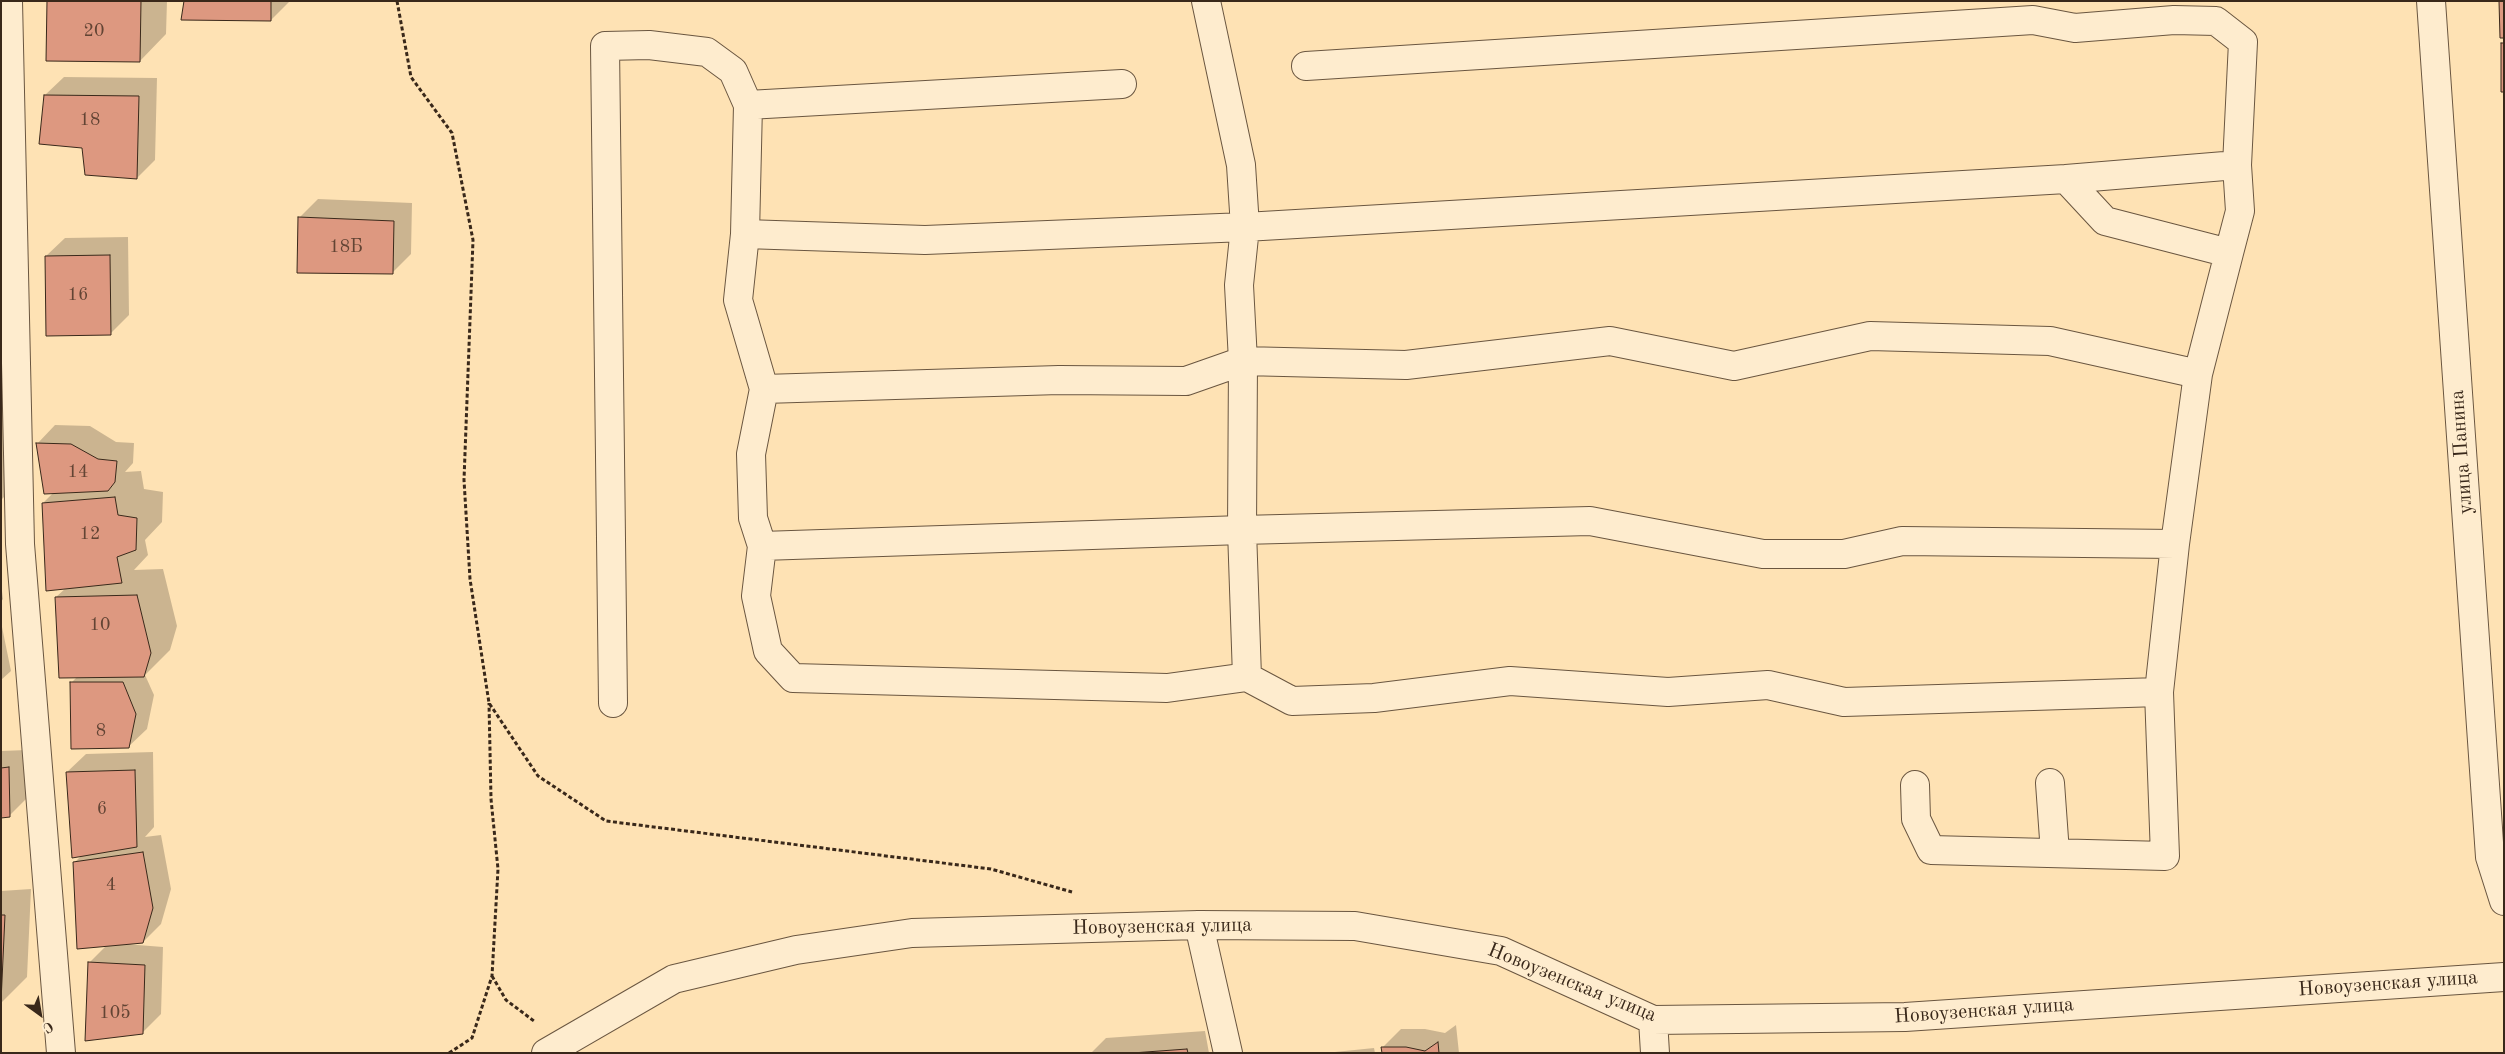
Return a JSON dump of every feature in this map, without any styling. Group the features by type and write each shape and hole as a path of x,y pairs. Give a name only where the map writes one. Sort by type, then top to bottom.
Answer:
{"street":[{"path":"8,1 20,544 61,1053"},
{"path":"1206,1 1241,165 1245,227 1240,285 1243,361 1242,530 1247,677"},
{"name":"улица Панина","path":"2431,1 2490,857 2504,902"},
{"path":"1306,66 2033,20 2075,28 2174,20 2216,21 2243,42 2238,165 2240,211 2198,374 2175,544 2159,692 2166,856 1932,850 1916,819 1916,785"},
{"path":"613,703 604,46 649,45 707,52 733,70 748,105 745,234 738,300 764,389 751,454 753,518 762,546 756,596 768,651 793,678 1167,688 1247,677 1292,701 1374,698 1510,681 1668,692 1768,685 1844,702 2159,692"},
{"path":"748,105 1122,84"},
{"path":"745,234 925,240 1245,227 2066,179 2238,165"},
{"path":"2066,179 2105,221 2229,253"},
{"path":"764,389 1059,380 1186,381 1243,361 1406,365 1610,341 1734,366 1870,336 2050,341 2198,374"},
{"path":"762,546 1242,530 1590,521 1763,554 1844,554 1902,542 2175,544"},
{"path":"2050,783 2055,853"},
{"path":"1199,925 1228,1053"},
{"name":"Новоузенская улица","path":"546,1053 674,979 796,950 912,933 1199,925 1355,926 1501,951 1653,1020 1905,1017 2504,977"},
{"path":"1653,1020 1656,1053"}],"path":[{"path":"449,1053 472,1038 492,976 498,870 491,798 488,703"},
{"path":"492,976 506,1000 543,1028 576,1037"}],"building":[{"path":"47,1 141,1 140,62 46,61"},
{"path":"184,1 271,1 271,21 181,20"},
{"path":"2499,1 2504,1 2504,38 2500,38"},
{"path":"2501,43 2504,43 2504,92 2501,92"},
{"path":"44,95 139,96 137,179 85,175 82,148 39,144"},
{"path":"298,217 394,221 393,274 297,273"},
{"path":"110,255 111,335 46,336 45,256"},
{"path":"36,443 71,444 98,459 117,461 115,482 108,491 44,494"},
{"path":"115,497 118,515 137,518 136,550 117,557 122,583 46,591 42,503"},
{"path":"137,595 151,653 144,677 59,678 55,597"},
{"path":"70,682 123,682 136,714 129,748 71,749"},
{"path":"9,767 10,817 1,818 1,768"},
{"path":"135,770 137,847 72,858 66,772"},
{"path":"143,852 153,908 143,943 77,949 73,862"},
{"path":"1,915 5,915 1,1002"},
{"path":"88,962 145,965 143,1034 85,1041"},
{"path":"1438,1042 1439,1053 1382,1053 1381,1047 1406,1047 1425,1051"},
{"path":"1187,1049 1188,1053 1132,1053"}]}
